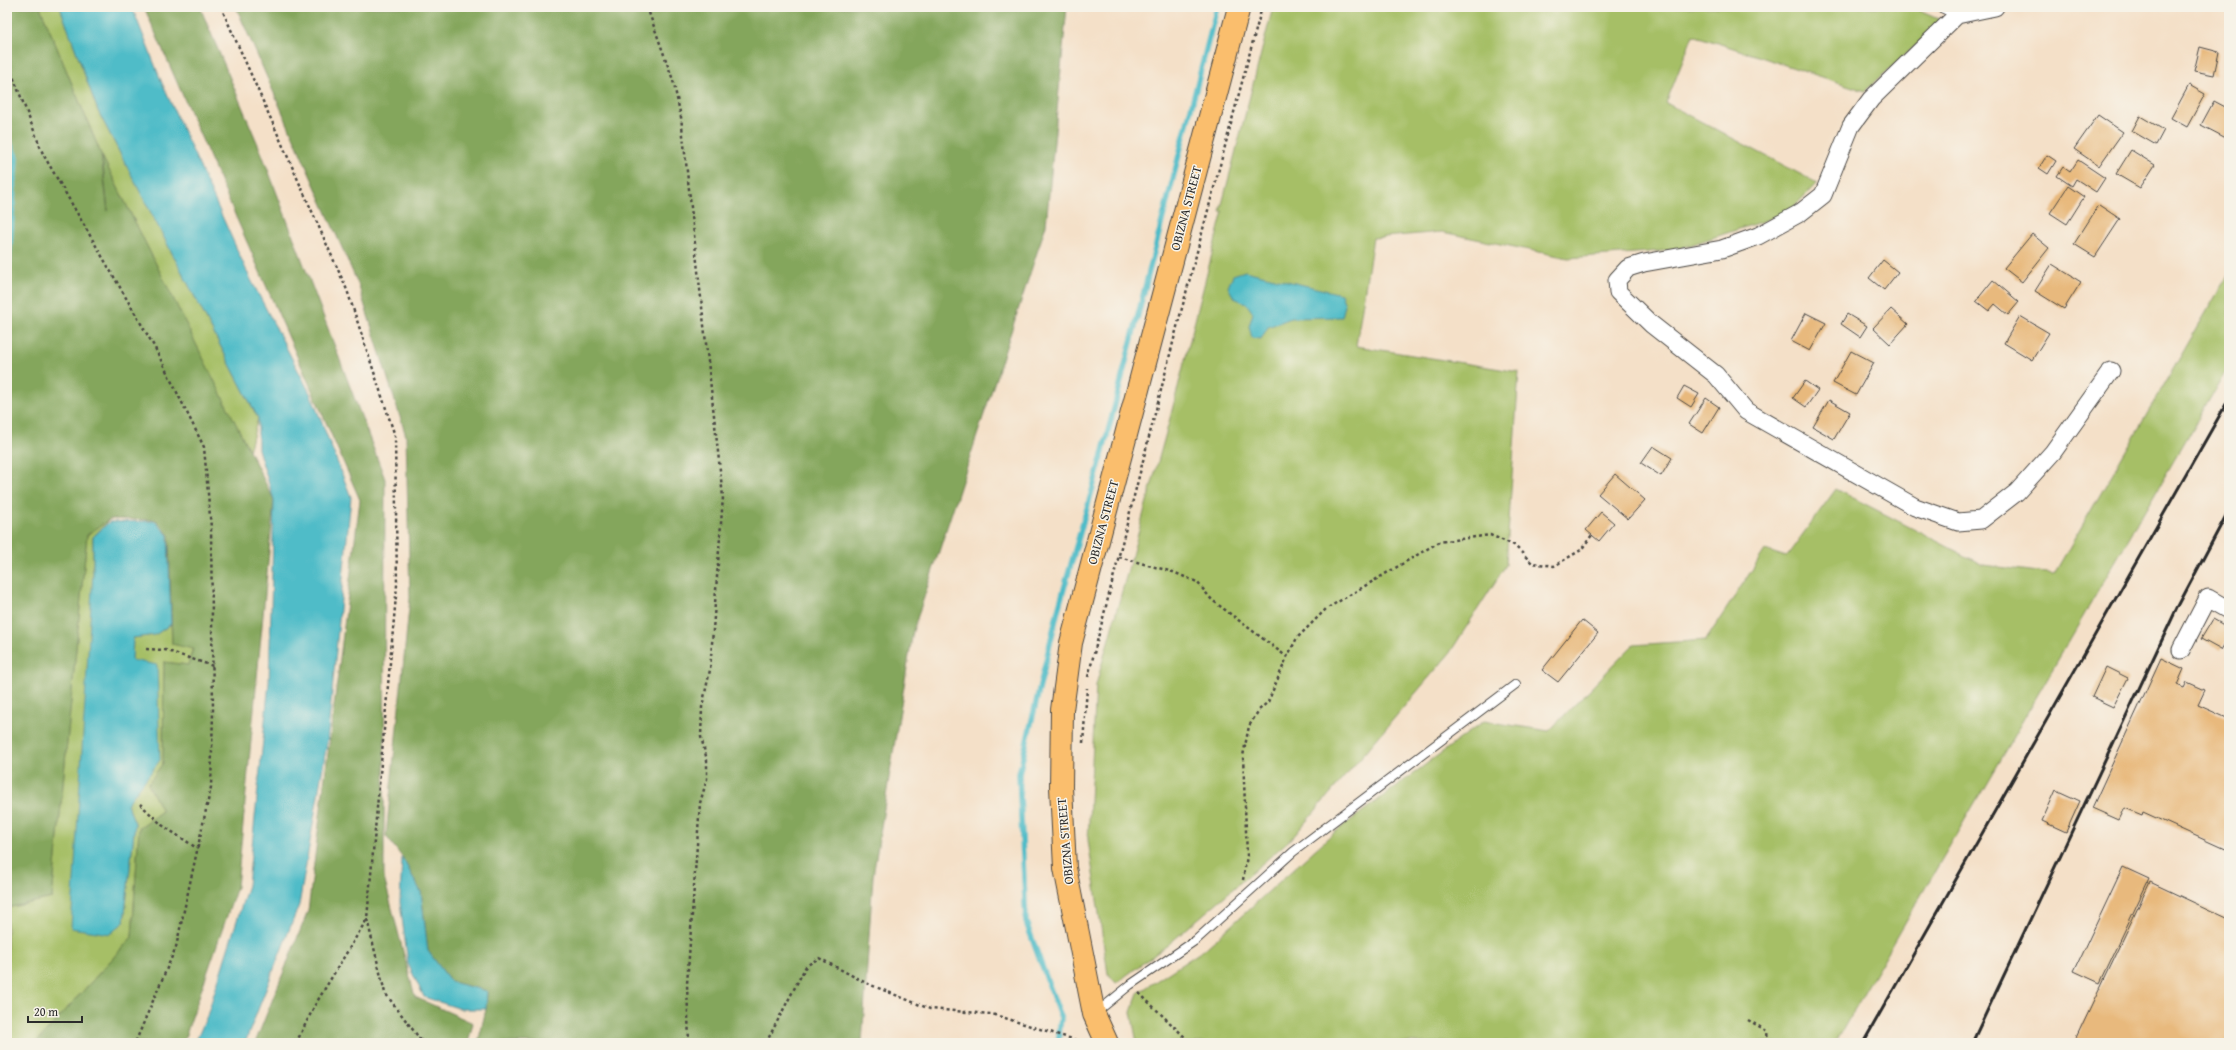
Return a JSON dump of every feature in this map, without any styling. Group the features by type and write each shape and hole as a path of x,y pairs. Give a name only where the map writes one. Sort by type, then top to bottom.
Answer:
{"main road":[{"name":"OBIZNA STREET","path":"1107,1043 1094,1014 1065,868 1061,787 1062,710 1071,643 1239,7"}],"street":[{"path":"1995,7 1957,15 1871,99 1851,126 1823,194 1800,213 1758,236 1722,249 1644,263 1628,268 1617,280 1618,292 1651,324 1716,375 1746,411 1915,507 1958,522 1981,520 2017,492 2053,452 2111,371"},
{"path":"2181,650 2208,598 2229,610"}],"lane":[{"path":"1939,7 1957,15"},
{"path":"1094,1014 1130,985 1196,940 1294,852 1516,684"}],"path":[{"path":"221,7 347,290 395,436 397,585 367,919 384,993 423,1043"},
{"path":"647,7 674,80 681,117 723,497 710,670 702,707 701,737 707,760 707,779 700,803 687,984 688,1043"},
{"path":"1083,751 1087,681 1262,7"},
{"path":"7,61 43,154 155,348 204,447 211,528 213,666 212,788 176,947 135,1043"},
{"path":"1238,902 1247,856 1243,756 1249,726 1259,710 1268,702 1287,657 1297,638 1326,609 1439,542 1490,536 1514,545 1532,563 1554,566 1581,550 1592,535"},
{"path":"1119,557 1173,572 1197,582 1212,600 1287,657"},
{"path":"146,649 165,650 213,666"},
{"path":"140,804 162,825 198,848"},
{"path":"296,1043 315,1005 367,919"},
{"path":"766,1043 806,966 819,958 866,983 930,1009 992,1014 1086,1043"},
{"path":"1130,985 1191,1043"},
{"path":"1748,1020 1767,1031 1768,1043"}],"green space":[{"path":"7,7 40,7 101,154 108,211 102,156 274,500 237,887 183,1043 36,1043 132,937 139,828 162,811 148,784 163,763 164,662 188,665 193,649 172,644 169,535 156,520 110,519 87,535 52,898 7,908"},
{"path":"40,7 60,7 98,111 258,418 249,451 101,154"},
{"path":"144,7 200,7 262,154 385,479 384,878 415,997 473,1023 468,1043 255,1043 308,911 360,500"},
{"path":"236,7 1067,7 1046,225 913,631 873,876 862,1043 478,1043 486,1009 487,991 451,982 428,951 421,892 402,857 386,836 410,598 406,436 358,284"},
{"path":"1273,7 1910,7 1943,21 1865,91 1693,35 1666,103 1817,183 1788,213 1675,250 1568,258 1442,232 1373,238 1356,346 1519,372 1506,565 1449,654 1293,837 1169,944 1116,983 1108,974 1088,840 1096,685 1169,422 1223,211 1220,212"},
{"path":"2229,273 2229,366 1835,1043 1137,1043 1131,1012 1138,993 1205,949 1331,835 1484,721 1549,731 1633,645 1706,640 1765,550 1786,557 1836,489 1983,565 2054,574"},
{"path":"110,519 93,537 93,573 124,922 135,823 127,804 135,790 132,661 133,638 155,635 171,624 172,644 193,648 188,665 164,662 163,763 148,784 162,811 139,828 132,937 36,1043 7,1043 7,908 52,898 87,535"}],"water":[{"path":"60,7 132,7 162,83 249,276 311,395 351,497 327,743 299,905 245,1043 195,1043 207,1016 248,885 269,682 274,500 258,449 258,418 98,111"},
{"path":"1245,271 1341,294 1345,305 1342,317 1291,318 1268,327 1261,339 1252,338 1249,326 1253,313 1246,303 1234,298 1228,287 1233,275"},
{"path":"155,521 168,535 171,624 155,635 133,638 132,660 157,665 160,760 127,804 135,823 124,922 110,934 71,928 93,573 93,537 109,522"},
{"path":"402,857 421,892 428,951 451,982 487,991 486,1009 461,1009 424,997 408,964 400,902"}],"building":[{"path":"2200,47 2219,52 2214,75 2194,71"},
{"path":"2189,85 2205,94 2187,127 2171,118"},
{"path":"2214,101 2229,109 2229,133 2226,138 2201,125"},
{"path":"2098,115 2123,132 2099,166 2074,149"},
{"path":"2140,116 2164,130 2156,145 2132,131"},
{"path":"2131,150 2155,165 2140,188 2116,174"},
{"path":"2047,155 2056,161 2048,174 2039,168"},
{"path":"2078,160 2105,178 2096,192 2076,179 2072,186 2057,176 2063,167 2070,172"},
{"path":"2068,186 2084,197 2067,224 2050,213"},
{"path":"2099,205 2120,219 2095,257 2074,244"},
{"path":"2032,234 2049,248 2022,282 2004,268"},
{"path":"1883,260 1898,272 1884,290 1869,278"},
{"path":"2052,264 2081,282 2064,309 2035,291"},
{"path":"1993,280 2019,302 2008,315 1995,304 1989,311 1976,301"},
{"path":"1891,309 1908,324 1890,344 1873,328"},
{"path":"1806,313 1826,323 1810,351 1791,341"},
{"path":"1847,314 1867,326 1860,337 1841,324"},
{"path":"2020,316 2049,333 2032,360 2004,343"},
{"path":"1851,351 1874,363 1856,395 1833,383"},
{"path":"1805,381 1818,390 1806,407 1793,398"},
{"path":"1684,386 1699,394 1691,407 1677,398"},
{"path":"1706,398 1719,407 1703,433 1689,424"},
{"path":"1829,400 1850,412 1834,439 1813,427"},
{"path":"1653,446 1672,458 1661,476 1641,463"},
{"path":"1615,474 1645,500 1628,519 1598,494"},
{"path":"1601,512 1614,523 1599,541 1586,530"},
{"path":"2213,619 2229,628 2229,637 2221,650 2201,639"},
{"path":"1582,620 1598,633 1558,682 1542,670"},
{"path":"2161,658 2184,669 2177,685 2184,688 2187,682 2205,690 2198,705 2229,719 2229,851 2143,812 2142,815 2125,808 2119,820 2092,808"},
{"path":"2106,667 2128,678 2113,707 2092,697"},
{"path":"2056,790 2080,801 2066,832 2042,821"},
{"path":"2123,867 2149,879 2100,983 2074,971"},
{"path":"2150,882 2229,919 2229,1043 2074,1043"}],"waterway":[{"path":"1058,1043 1061,1018 1026,922 1019,774 1058,610 1101,459 1217,7"},
{"path":"7,136 16,157 7,289"}],"railway":[{"path":"1863,1043 2229,399"},
{"path":"1972,1043 2177,608 2229,510"}]}
